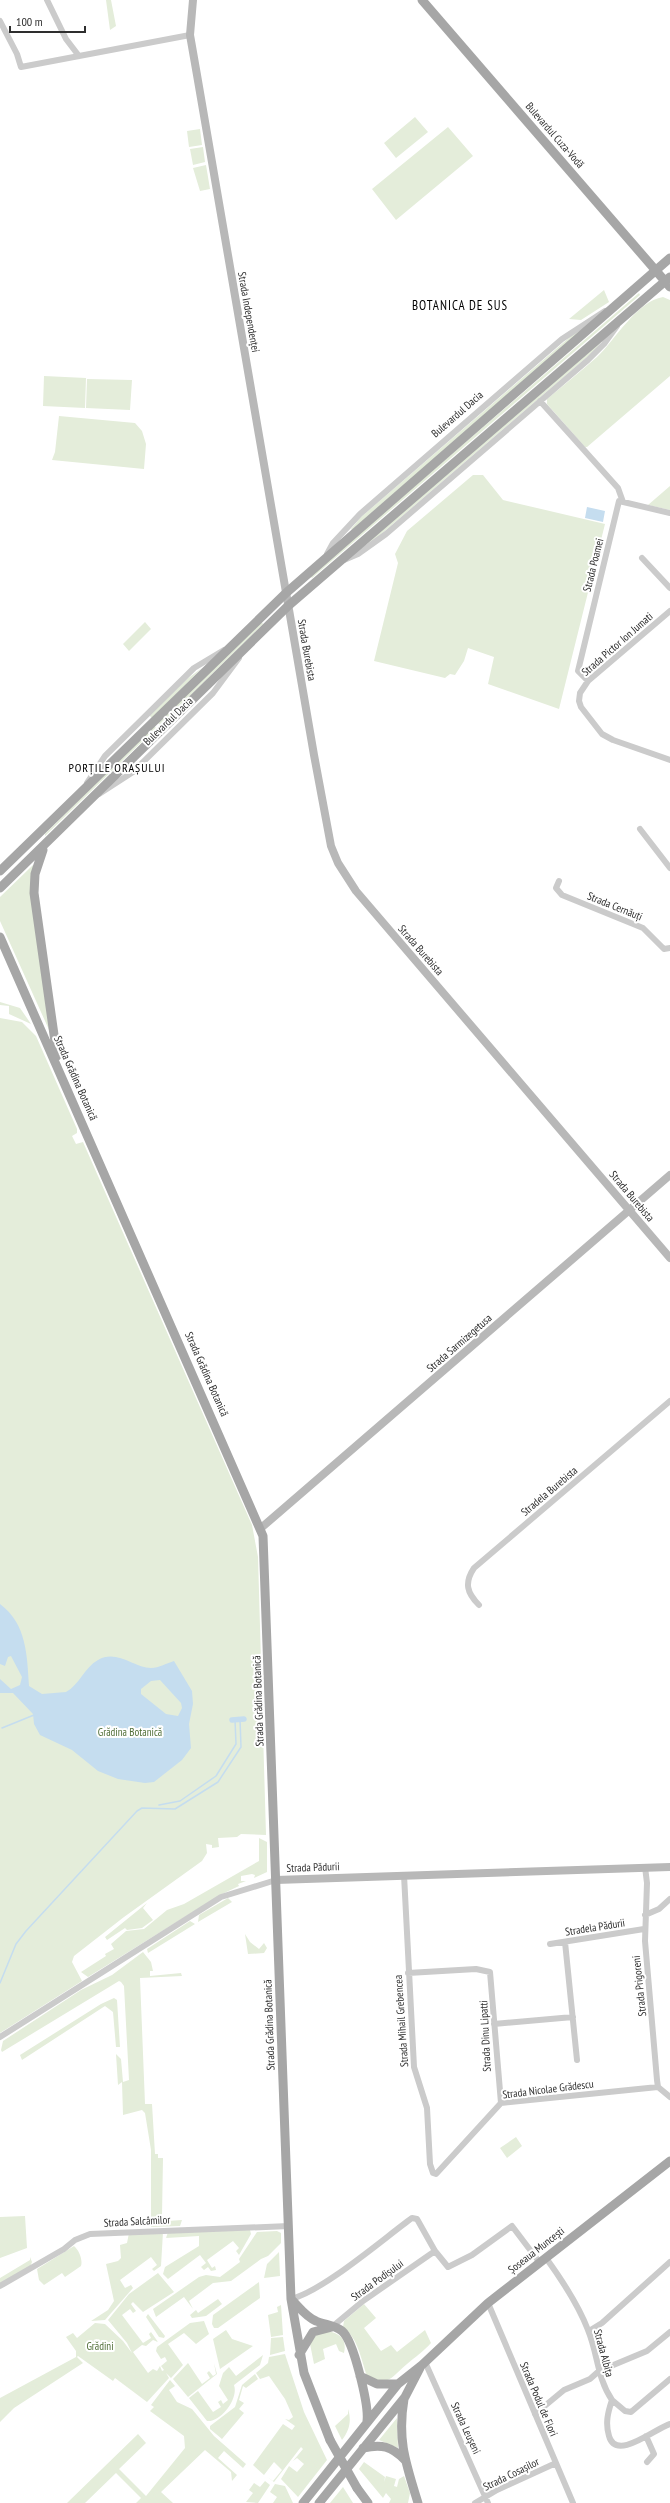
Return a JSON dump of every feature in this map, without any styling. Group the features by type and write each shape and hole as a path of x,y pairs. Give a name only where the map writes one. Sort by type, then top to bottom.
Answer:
{"main road":[{"name":"Strada Independenței","path":"193,0 190,35 286,592"},
{"name":"Bulevardul Cuza-Vodă","path":"422,0 656,270 668,281"},
{"name":"Bulevardul Dacia","path":"0,870 286,592 670,258"},
{"name":"Bulevardul Dacia","path":"0,888 96,796 288,606 623,317 668,281"},
{"name":"Strada Burebista","path":"286,592 326,820 331,846 338,863 356,891 670,1258"},
{"path":"37,835 45,845 37,865 34,893 58,1068"},
{"name":"Strada Grădina Botanică","path":"0,937 261,1528 265,1554 291,2299 299,2355 310,2393 330,2440 357,2488 368,2503"},
{"name":"Strada Sarmizegetusa","path":"261,1528 628,1209 670,1175"},
{"name":"Strada Pădurii","path":"276,1880 670,1867"},
{"name":"Șoseaua Muncești","path":"303,2503 398,2384 423,2364 488,2303 670,2161"},
{"path":"291,2299 307,2315 333,2326 346,2336 360,2376 367,2404 367,2421"},
{"path":"299,2355 313,2332 333,2326"},
{"name":"Șoseaua Muncești","path":"319,2503 405,2397 423,2364"},
{"path":"360,2376 377,2384 398,2384"},
{"path":"405,2397 400,2430 405,2460 418,2503"},
{"path":"363,2448 377,2445 390,2447 405,2460"},
{"path":"411,2503 413,2487"}],"street":[{"path":"47,0 72,48 79,56"},
{"path":"0,21 17,54 20,67 190,35"},
{"name":"Bulevardul Dacia","path":"339,561 358,554 382,536 540,401 596,352 623,317"},
{"path":"540,401 620,490 623,502 670,513"},
{"name":"Strada Poamei","path":"588,681 578,671 619,501 623,502"},
{"path":"642,558 670,588"},
{"name":"Strada Pictor Ion Jumati","path":"670,611 588,681 580,694 581,707 602,734 670,760"},
{"path":"640,830 670,868"},
{"name":"Strada Cernăuți","path":"559,881 556,888 562,895 643,928 664,949 670,948"},
{"name":"Stradela Burebista","path":"478,1605 468,1592 467,1586 474,1568 670,1401"},
{"name":"Strada Prigoreni","path":"645,1867 644,1929 658,2087"},
{"name":"Strada Mihail Grebencea","path":"404,1875 414,2069 427,2108 430,2164"},
{"name":"Strada Pădurii","path":"0,2038 221,1897 276,1880"},
{"path":"645,1915 659,1909 670,1899"},
{"name":"Stradela Pădurii","path":"550,1944 644,1929"},
{"path":"565,1942 577,2060"},
{"name":"Strada Dinu Lipatti","path":"408,1974 486,1970 491,1976 501,2103"},
{"path":"494,2024 573,2017"},
{"path":"658,2087 670,2097"},
{"name":"Strada Nicolae Grădescu","path":"430,2164 433,2173 438,2173 501,2103 658,2087"},
{"path":"291,2299 300,2297 335,2274 412,2218 417,2219 435,2251"},
{"name":"Strada Salcâmilor","path":"0,2286 64,2249 75,2240 90,2234 289,2226"},
{"name":"Strada Albița","path":"435,2251 448,2267 472,2255 512,2226 543,2260 575,2302 589,2331 602,2384 612,2400"},
{"name":"Strada Podișului","path":"333,2326 364,2301 435,2251"},
{"path":"589,2331 602,2323 670,2262"},
{"name":"Strada Podul de Flori","path":"488,2303 573,2503"},
{"path":"535,2414 564,2390 590,2379 599,2371 647,2351 670,2332"},
{"name":"Strada Leușeni","path":"423,2364 487,2500"},
{"path":"670,2379 631,2412 626,2411 612,2400 607,2421 609,2436 614,2445 624,2446 670,2424"},
{"path":"646,2436 654,2454 647,2462"},
{"name":"Strada Cosașilor","path":"474,2503 487,2500 497,2490 556,2463"}],"green space":[{"path":"106,0 111,0 116,26 110,30"},
{"path":"415,117 428,132 396,158 384,143"},
{"path":"448,127 473,156 396,220 372,189"},
{"path":"200,129 202,145 189,147 187,131"},
{"path":"203,147 205,162 193,165 190,149"},
{"path":"206,165 210,189 200,191 193,168"},
{"path":"604,290 609,302 581,320 569,319"},
{"path":"639,293 640,295 312,578 310,576"},
{"path":"663,297 670,300 670,376 587,447 585,447 547,404 547,399 597,357 635,313 653,300"},
{"path":"585,327 352,530 351,529 361,517 571,336"},
{"path":"603,340 593,352 379,536 365,545"},
{"path":"44,376 86,378 85,408 43,406"},
{"path":"87,379 132,380 130,410 86,408"},
{"path":"59,416 135,423 142,431 146,444 144,469 52,460 55,452"},
{"path":"473,475 483,475 503,500 605,524 559,709 488,684 494,657 468,648 464,661 455,675 450,674 445,678 374,661 398,563 395,554 407,531"},
{"path":"670,486 670,510 648,505"},
{"path":"261,621 263,624 160,725 158,723"},
{"path":"145,622 151,629 129,651 123,644"},
{"path":"202,668 152,718 149,715 187,679"},
{"path":"154,726 156,728 45,836 45,834"},
{"path":"33,865 50,1032 0,921 0,897"},
{"path":"0,1002 20,1008 31,1024 9,1014 9,1006 0,1005"},
{"name":"Grădina Botanică","path":"0,1018 22,1022 36,1036 77,1129 77,1133 72,1136 76,1144 83,1142 252,1525 258,1557 266,1835 241,1834 237,1837 218,1838 219,1847 212,1848 212,1845 206,1844 207,1853 202,1861 124,1917 74,1956 72,1962 82,1981 0,2033"},
{"path":"259,1838 267,1842 267,1872 254,1878 255,1875 252,1874 241,1876 241,1881 246,1881 238,1884 239,1886 220,1895 88,1977 81,1972 114,1949 111,1944 126,1931 144,1929 167,1910 184,1904 259,1861"},
{"path":"228,1898 232,1902 198,1922 199,1915"},
{"path":"147,1903 143,1908 153,1920 142,1928 127,1930 125,1928 107,1940 105,1937"},
{"path":"190,1921 195,1924 148,1953 147,1949"},
{"path":"245,1934 250,1942 259,1949 264,1943 267,1948 264,1953 248,1954"},
{"path":"143,1952 151,1962 153,1971 150,1971 150,1976 181,1973 182,1976 140,1978 145,2104 152,2104 155,2154 158,2154 158,2158 163,2158 162,2215 167,2221 182,2220 180,2226 151,2227 151,2150 145,2113 142,2110 123,2115 122,2082 118,2085 116,2054 121,2059 123,2082 129,2080 124,1986 121,1982 119,1981 2,2052 1,2050 3,2041 81,1990 112,1975"},
{"path":"114,1998 117,2000 120,2047 116,2047 113,2012 105,2006 22,2060 20,2055 101,2004"},
{"path":"273,2016 274,2047 269,2048 267,2017"},
{"path":"516,2137 522,2146 507,2158 500,2148"},
{"path":"25,2216 27,2248 0,2258 0,2217"},
{"path":"250,2230 251,2234 239,2255 236,2251 239,2248 233,2241 207,2260 212,2268 215,2266 216,2270 211,2271 208,2267 204,2270 201,2267 206,2263 200,2255 168,2279 163,2274 165,2267 199,2246 199,2236 166,2238 168,2232"},
{"path":"277,2231 281,2233 281,2243 268,2256 261,2259 231,2281 213,2283 189,2301 193,2309 184,2297 156,2317 153,2309 199,2277 206,2275 220,2277 240,2262 239,2259 257,2232"},
{"path":"163,2232 161,2266 154,2271 152,2269 157,2265 151,2257 120,2280 125,2288 131,2285 133,2288 105,2320 91,2321 108,2310 114,2301 106,2264 118,2261 121,2258 120,2245 127,2243 129,2233"},
{"path":"74,2246 80,2255 81,2266 65,2277 62,2273 44,2285 39,2280 37,2269"},
{"path":"279,2252 280,2276 264,2278 267,2264"},
{"path":"30,2257 32,2262 30,2267 0,2284 0,2278 30,2260"},
{"name":"Grădini","path":"158,2273 174,2292 143,2312 133,2302 131,2304 136,2311 133,2313 130,2309 122,2315 143,2343 151,2338 149,2334 151,2332 158,2342 153,2340 146,2346 142,2345 133,2352 148,2373 153,2369 157,2371 160,2366 162,2371 164,2370 161,2366 167,2361 165,2357 161,2359 156,2351 157,2347 190,2323 204,2321 209,2334 196,2344 184,2333 168,2344 183,2365 171,2378 166,2373 169,2378 147,2402 115,2378 113,2381 78,2356 77,2357 83,2363 14,2408 0,2422 0,2398 76,2357 76,2351 66,2337 73,2333 77,2338 95,2323 105,2324 123,2341 132,2353 127,2343 108,2320 129,2294"},
{"path":"259,2282 260,2298 218,2328 214,2328 212,2324 213,2315"},
{"path":"218,2299 222,2304 206,2316 192,2318 190,2315 196,2310 198,2313"},
{"path":"364,2304 376,2318 364,2328 381,2351 391,2345 397,2352 425,2330 431,2343 393,2377 385,2381 367,2376 356,2343 343,2327 344,2321"},
{"path":"281,2305 283,2335 271,2337 268,2315 278,2312 277,2307"},
{"path":"148,2314 165,2336 164,2338 159,2337 146,2317"},
{"path":"226,2330 232,2339 253,2346 220,2369 213,2339"},
{"path":"328,2331 342,2338 345,2344 344,2353 339,2351 336,2344 323,2349 325,2359 314,2364 310,2344 317,2334"},
{"path":"283,2337 285,2351 270,2355 271,2338"},
{"path":"285,2354 304,2412 327,2460 298,2497 281,2479 289,2466 297,2472 304,2464 297,2458 293,2461 303,2449 301,2447 274,2482 266,2476 273,2481 282,2470 274,2462 264,2475 253,2465 283,2424 292,2430 295,2426 285,2419 289,2420 293,2417 285,2399 269,2376 260,2379 256,2373 268,2363 269,2357"},
{"path":"263,2355 260,2365 234,2385 234,2397 223,2414 212,2421 207,2421 189,2398 198,2391 213,2412 221,2407 218,2402 221,2400 223,2404 228,2400 219,2386 223,2373 229,2367 236,2376"},
{"path":"188,2363 202,2384 210,2378 207,2373 209,2371 213,2376 216,2374 214,2363 217,2374 188,2397 173,2379"},
{"path":"255,2374 258,2379 246,2388 243,2386 239,2400 244,2403 239,2409 244,2413 222,2439 210,2429 210,2426 235,2407 242,2385"},
{"path":"170,2380 175,2386 169,2390 177,2402 192,2409 214,2436 246,2464 243,2468 224,2451 218,2458 237,2475 232,2481 231,2472 205,2450 161,2492 173,2503 136,2503 141,2498 116,2473 85,2503 67,2503 138,2434 146,2443 119,2469 146,2496 185,2448 184,2436 150,2411 154,2407 151,2405"},
{"path":"348,2409 350,2418 349,2426 342,2440 335,2426 348,2414"},
{"path":"397,2418 398,2448 379,2440"},
{"path":"364,2462 385,2477 384,2482 386,2476 396,2479 394,2486 397,2487 399,2479 404,2476 410,2493 408,2503 389,2503 391,2499 386,2493 383,2498 359,2469"},
{"path":"265,2481 270,2485 258,2503 246,2502 253,2493 249,2490 254,2483 260,2487"},
{"path":"275,2484 285,2486 293,2503 273,2503 277,2497 270,2492"},
{"path":"343,2487 353,2503 330,2503"}],"water":[{"path":"587,507 605,511 603,522 585,518"},
{"path":"0,1604 16,1621 21,1631 26,1652 29,1686 42,1694 66,1692 75,1685 93,1663 105,1657 119,1658 151,1668 174,1661 192,1691 193,1704 189,1724 191,1748 182,1760 154,1782 145,1783 118,1779 98,1771 72,1750 40,1735 34,1724 33,1714 13,1693 0,1693 0,1679 11,1689 20,1685 22,1677 11,1656 8,1657 5,1666 0,1664","holes":["160,1680 181,1703 182,1708 178,1716 166,1714 141,1694 141,1689 151,1681"]}],"waterway":[{"path":"2,1728 34,1715"},
{"path":"0,1983 16,1944 26,1931 137,1811 142,1808 175,1809 218,1782 241,1747 240,1719"},
{"path":"232,1720 244,1719"},
{"path":"159,1805 180,1801 216,1776 236,1744 235,1720"}],"district":[{"name":"BOTANICA DE SUS","path":"460,305"},
{"name":"PORȚILE ORAȘULUI","path":"117,767"}]}
